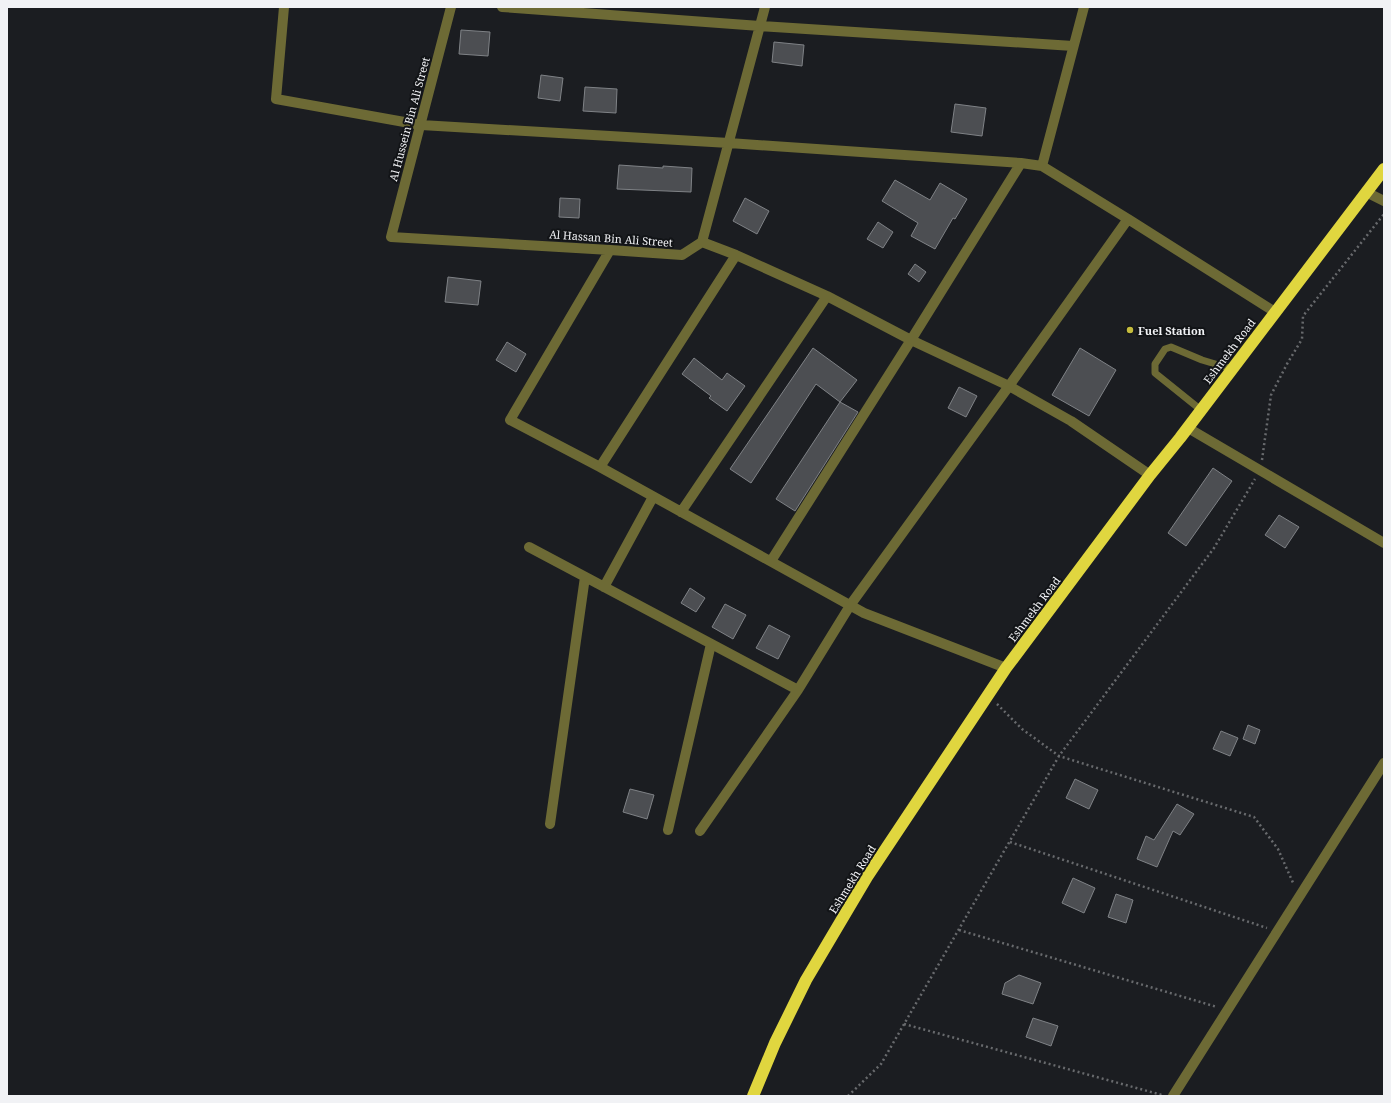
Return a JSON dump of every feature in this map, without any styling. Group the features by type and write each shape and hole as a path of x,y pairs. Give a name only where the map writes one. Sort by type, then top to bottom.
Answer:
{"highway":[{"name":"Eshmekh Road","path":"753,1096 774,1043 806,980 868,877 1006,668 1110,531 1150,475 1188,428 1384,169"}],"street":[{"path":"284,7 276,99 421,125 729,143 1021,163 1042,166 1275,312"},
{"name":"Al Hussein Bin Ali Street","path":"391,237 451,7"},
{"path":"502,7 760,26 1073,46"},
{"path":"765,7 702,242 736,255 827,296 911,340 1009,386 1071,421 1150,475"},
{"path":"1042,166 1084,7"},
{"path":"771,561 1021,163"},
{"path":"1366,192 1384,201"},
{"path":"700,831 798,690 851,604 1128,219"},
{"name":"Al Hassan Bin Ali Street","path":"391,237 682,255 702,242"},
{"path":"610,250 510,420 600,467 874,617 1006,668"},
{"path":"600,467 736,255"},
{"path":"681,512 827,296"},
{"path":"1188,428 1384,543"},
{"path":"604,587 653,497"},
{"path":"529,547 798,690"},
{"path":"550,824 585,577"},
{"path":"668,830 712,644"},
{"path":"1173,1096 1384,763"}],"lane":[{"path":"1201,410 1155,373 1155,364 1162,352 1168,348 1174,348 1202,360 1232,369"}],"path":[{"path":"848,1096 882,1064 1059,756 1214,548 1260,470 1271,395 1302,339 1303,316 1384,214"},
{"path":"988,695 1022,729 1059,756 1254,817 1278,849 1300,897"},
{"path":"1010,842 1278,932"},
{"path":"959,930 1228,1010"},
{"path":"904,1024 1168,1096"}],"building":[{"path":"461,30 490,32 488,56 459,54"},
{"path":"774,42 804,45 802,66 772,62"},
{"path":"541,75 563,78 560,101 538,98"},
{"path":"585,87 617,89 616,113 583,111"},
{"path":"955,104 986,108 982,136 951,132"},
{"path":"619,165 692,168 691,192 617,189"},
{"path":"895,180 930,200 940,183 967,199 955,219 953,218 935,249 911,236 918,223 882,201"},
{"path":"560,198 580,199 579,218 559,217"},
{"path":"745,198 769,211 757,234 733,221"},
{"path":"878,222 893,232 883,248 867,239"},
{"path":"915,264 926,272 919,282 908,274"},
{"path":"448,277 481,281 478,305 445,302"},
{"path":"507,342 526,354 516,372 496,360"},
{"path":"813,348 857,380 840,402 816,384 751,483 730,469"},
{"path":"1080,348 1116,370 1089,416 1052,395"},
{"path":"694,358 722,380 727,373 745,386 727,411 709,398 711,396 682,374"},
{"path":"959,387 977,396 966,417 948,408"},
{"path":"840,402 858,412 795,511 776,499"},
{"path":"1213,468 1232,481 1186,546 1168,533"},
{"path":"1279,515 1299,527 1285,548 1265,535"},
{"path":"690,588 705,598 696,612 681,603"},
{"path":"725,604 746,615 733,639 712,627"},
{"path":"769,625 790,636 778,659 756,648"},
{"path":"1248,725 1260,730 1255,744 1243,739"},
{"path":"1221,731 1238,738 1230,756 1213,749"},
{"path":"1075,779 1098,790 1089,809 1066,798"},
{"path":"630,789 654,795 647,819 623,812"},
{"path":"1177,804 1194,814 1180,835 1173,831 1157,867 1137,859 1146,836 1154,840"},
{"path":"1073,878 1095,888 1084,913 1062,903"},
{"path":"1116,894 1133,900 1126,923 1108,917"},
{"path":"1019,975 1041,983 1033,1004 1002,994 1005,983"},
{"path":"1033,1018 1058,1026 1051,1046 1026,1037"}],"place":[{"name":"Fuel Station","path":"1130,330"}]}
